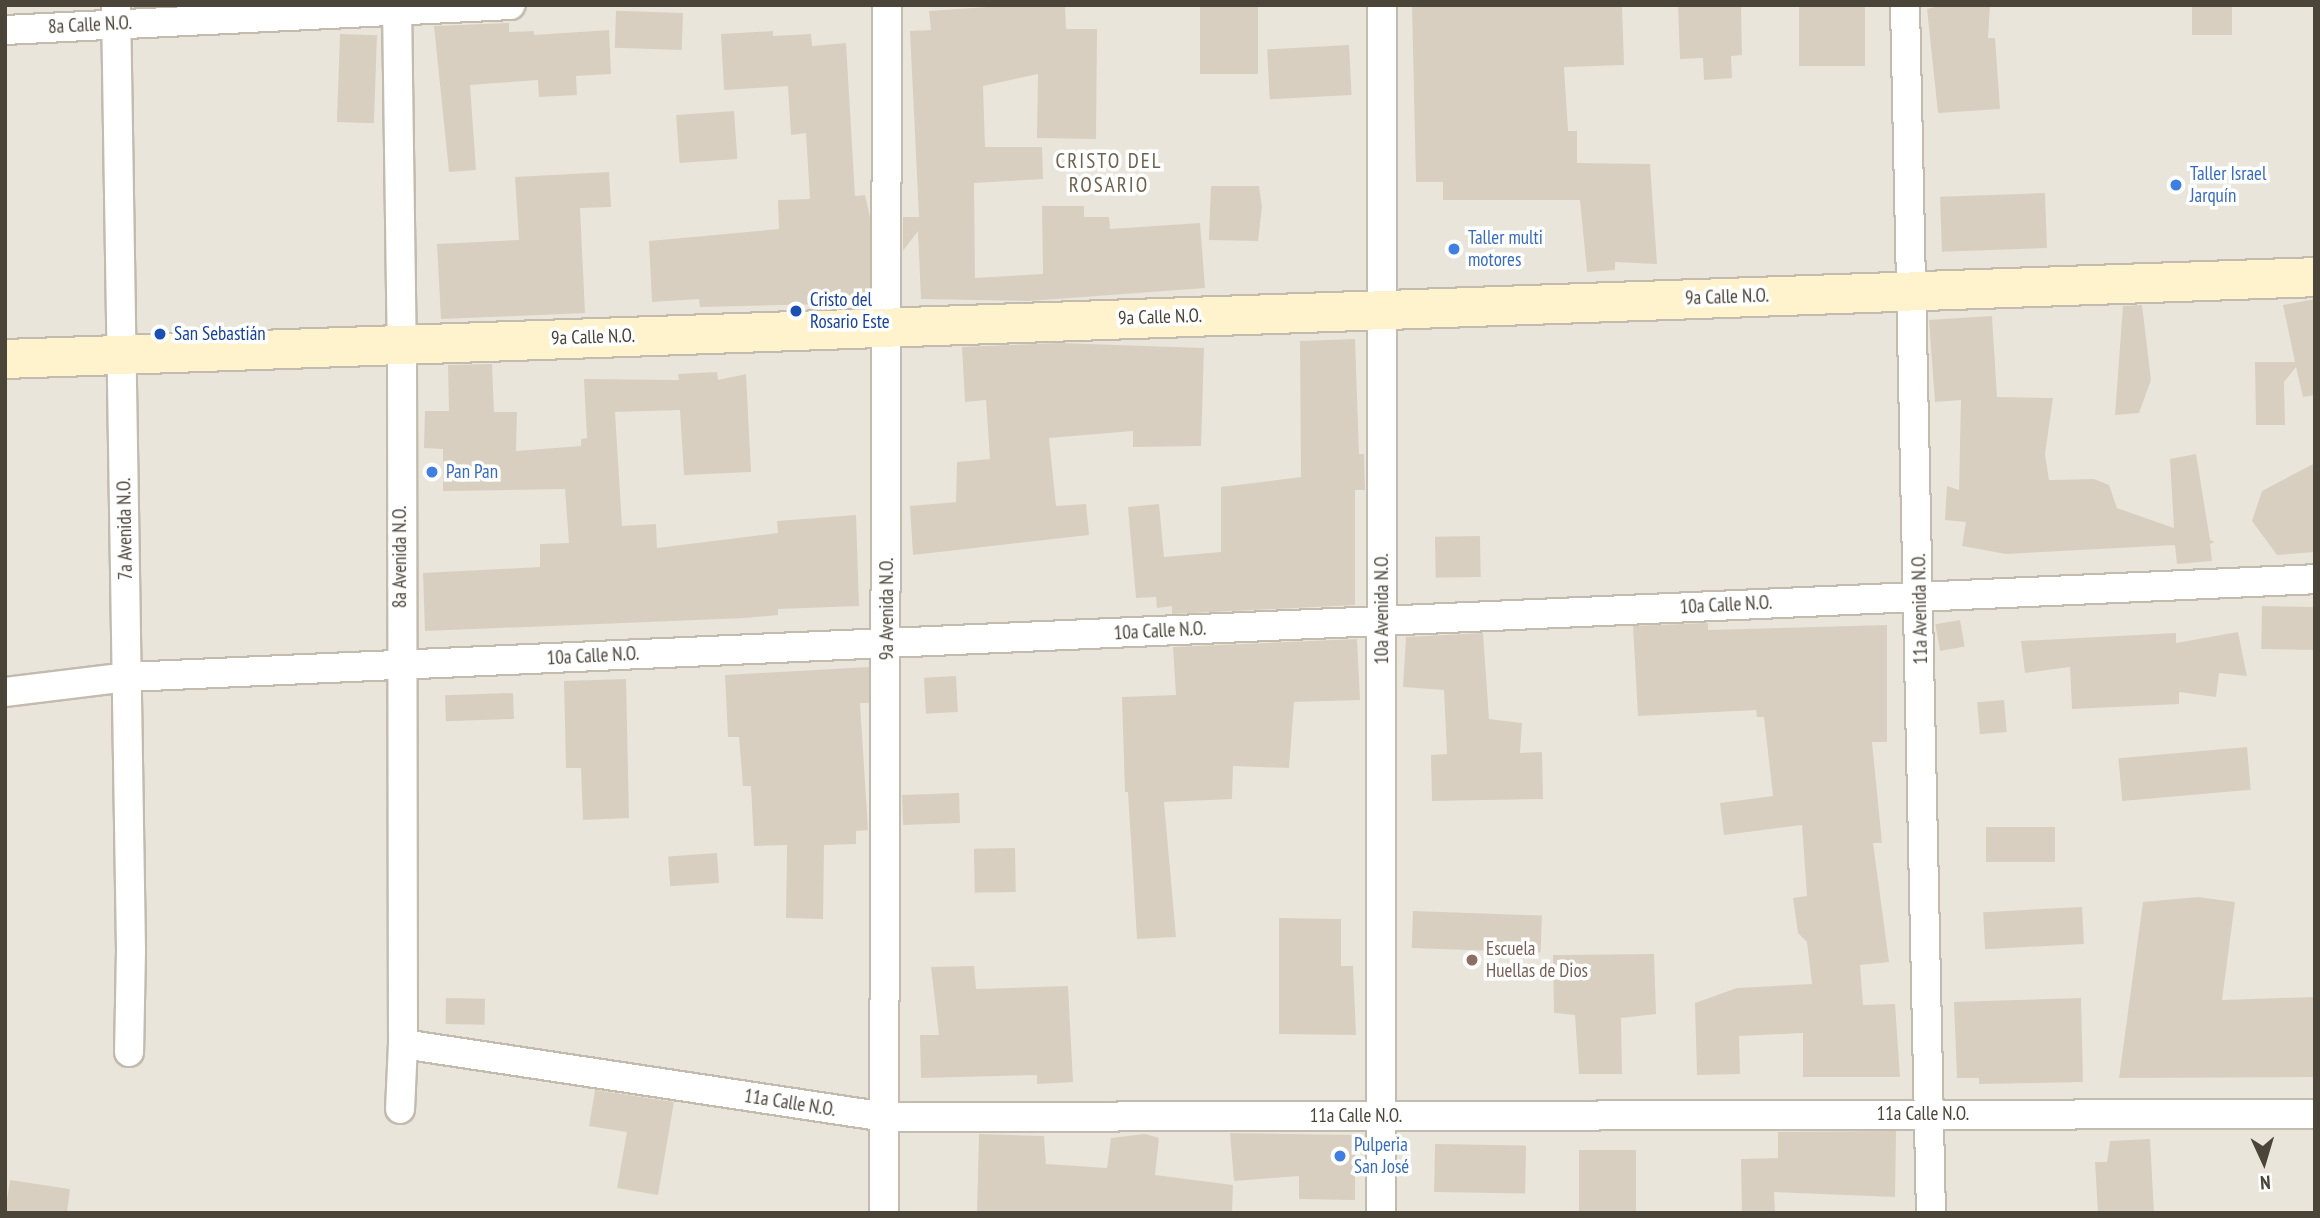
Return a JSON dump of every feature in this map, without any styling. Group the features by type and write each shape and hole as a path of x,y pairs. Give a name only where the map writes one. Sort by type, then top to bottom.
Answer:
{"street":[{"name":"8a Calle N.O.","path":"5,30 117,15 510,5"},
{"name":"9a Avenida N.O.","path":"884,1213 887,5"},
{"name":"10a Avenida N.O.","path":"1381,1213 1382,5"},
{"name":"11a Avenida N.O.","path":"1905,5 1933,1114 1931,1213"},
{"name":"8a Avenida N.O.","path":"397,8 402,344 399,665 403,1044 400,1110"},
{"name":"7a Avenida N.O.","path":"117,15 127,677 129,1052"},
{"name":"9a Calle N.O.","path":"5,359 2315,277"},
{"name":"10a Calle N.O.","path":"5,692 127,677 2315,579"},
{"name":"11a Calle N.O.","path":"403,1044 884,1117 2315,1114"}],"shaded area":[{"path":"5,5 2315,5 2315,1213 5,1213"}],"building":[{"path":"1017,5 1065,5 1066,29 1097,29 1096,139 1037,138 1038,74 983,86 985,147 1042,147 1043,179 974,183 975,278 1043,274 1042,206 1084,206 1084,217 1109,217 1110,229 1200,223 1205,288 1029,301 921,299 918,231 903,251 903,217 919,217 910,31 931,30 929,11"},
{"path":"1200,5 1258,5 1258,74 1200,74"},
{"path":"1412,5 1622,5 1624,65 1564,67 1568,131 1577,131 1577,163 1650,164 1657,264 1615,262 1615,270 1587,272 1580,200 1443,200 1443,182 1416,182"},
{"path":"1678,5 1741,5 1742,55 1731,56 1732,78 1704,80 1703,58 1680,59"},
{"path":"1799,5 1865,5 1865,66 1799,66"},
{"path":"1942,5 1990,5 1988,38 1995,38 2000,109 1938,113 1927,9"},
{"path":"2192,5 2232,5 2232,35 2192,35"},
{"path":"616,11 683,13 682,50 615,48"},
{"path":"509,23 509,32 534,31 534,35 609,30 611,74 576,76 577,95 539,97 538,80 470,85 476,170 449,172 434,26"},
{"path":"773,31 773,36 811,34 812,46 846,43 855,196 865,195 870,217 870,294 862,303 700,307 699,299 652,302 649,241 779,229 778,200 810,199 806,133 791,135 788,86 724,90 721,34"},
{"path":"340,34 377,35 374,123 337,122"},
{"path":"1349,45 1352,95 1270,99 1267,49"},
{"path":"734,111 737,159 679,163 676,115"},
{"path":"609,172 611,207 580,208 585,313 441,319 437,244 519,240 515,177"},
{"path":"1211,186 1259,186 1262,207 1258,241 1209,240"},
{"path":"2045,193 2047,248 1942,252 1940,197"},
{"path":"2315,299 2315,395 2303,397 2296,367 2284,382 2285,425 2256,425 2255,362 2295,362 2283,305"},
{"path":"2142,305 2151,380 2139,413 2115,415 2123,306"},
{"path":"1992,316 1997,397 2053,398 2045,454 2049,480 2094,479 2109,485 2117,508 2174,528 2170,459 2196,454 2210,540 2215,542 2210,544 2212,561 2177,564 2175,545 2006,554 1962,546 1966,522 1945,520 1947,486 1959,490 1961,400 1935,402 1929,320"},
{"path":"1355,339 1359,454 1364,454 1365,490 1355,490 1355,605 1172,614 1172,606 1157,608 1156,597 1136,598 1128,507 1159,504 1164,557 1221,552 1221,487 1301,477 1300,341"},
{"path":"1059,343 1204,348 1201,446 1133,447 1133,431 1049,438 1056,506 1086,504 1089,535 913,555 910,506 956,502 957,462 990,459 986,400 965,402 962,347"},
{"path":"492,364 494,412 517,412 516,451 581,446 581,439 587,438 584,379 679,380 678,374 717,372 718,380 746,374 751,472 684,475 680,410 615,412 622,526 656,524 657,548 778,533 777,521 856,515 859,606 778,609 778,615 745,618 425,631 423,573 540,567 540,544 569,543 565,489 443,491 443,449 424,448 425,411 449,411 448,365"},
{"path":"2315,463 2315,552 2277,555 2252,521 2262,491"},
{"path":"1480,536 1481,577 1436,578 1435,537"},
{"path":"2262,606 2315,607 2314,650 2261,649"},
{"path":"1960,620 1965,647 1940,651 1935,624"},
{"path":"1708,623 1708,630 1887,625 1887,742 1872,742 1882,843 1873,843 1889,962 1860,965 1863,1005 1895,1004 1900,1077 1803,1077 1803,1033 1739,1036 1740,1074 1697,1075 1695,1003 1737,988 1812,984 1807,942 1798,933 1793,898 1807,896 1802,825 1724,835 1720,803 1773,796 1764,717 1757,717 1756,710 1638,716 1633,626"},
{"path":"2238,632 2247,676 2219,673 2216,697 2179,692 2179,704 2072,709 2070,667 2025,673 2021,641 2176,633 2176,643"},
{"path":"1483,633 1489,719 1522,723 1520,753 1542,752 1543,799 1432,801 1431,755 1447,754 1444,690 1403,687 1406,637"},
{"path":"1357,639 1360,700 1294,702 1289,768 1233,766 1232,799 1164,802 1176,937 1137,939 1128,792 1125,792 1122,697 1176,695 1173,647"},
{"path":"869,667 869,703 860,703 868,830 856,831 856,844 824,845 823,919 786,918 787,845 754,846 751,786 743,786 739,737 728,737 725,675"},
{"path":"956,676 958,712 926,714 924,678"},
{"path":"626,679 629,818 583,820 581,768 566,768 564,681"},
{"path":"513,693 514,719 446,721 445,695"},
{"path":"2004,700 2007,732 1980,734 1977,702"},
{"path":"2247,747 2251,790 2122,801 2118,758"},
{"path":"959,793 960,823 903,825 902,795"},
{"path":"1986,827 2055,827 2055,862 1986,862"},
{"path":"1015,848 1016,892 975,893 974,849"},
{"path":"717,853 719,883 670,886 668,856"},
{"path":"2198,897 2235,902 2222,1000 2315,997 2315,1077 2119,1078 2143,902"},
{"path":"2082,907 2084,944 1985,949 1983,912"},
{"path":"1413,911 1542,916 1541,952 1412,948"},
{"path":"1279,918 1341,919 1341,966 1353,966 1356,1035 1279,1034"},
{"path":"1654,954 1656,1014 1621,1018 1622,1074 1579,1074 1575,1015 1554,1013 1553,955"},
{"path":"974,966 976,989 1068,986 1073,1082 1037,1084 1037,1075 921,1078 920,1035 939,1035 931,967"},
{"path":"446,998 485,999 485,1025 446,1024"},
{"path":"2081,998 2083,1082 1979,1084 1979,1078 1957,1078 1954,1002"},
{"path":"595,1090 674,1102 658,1195 617,1188 627,1132 589,1126"},
{"path":"1896,1131 1895,1197 1774,1192 1775,1213 1742,1213 1741,1159 1778,1158 1778,1132"},
{"path":"1230,1133 1355,1135 1355,1200 1299,1199 1299,1176 1234,1181"},
{"path":"979,1134 1044,1136 1046,1164 1107,1168 1111,1138 1145,1134 1159,1138 1155,1175 1233,1185 1232,1213 977,1213"},
{"path":"2150,1139 2154,1213 2098,1213 2095,1162 2107,1162 2110,1141"},
{"path":"1435,1144 1526,1146 1525,1194 1434,1192"},
{"path":"1579,1150 1636,1150 1636,1213 1579,1213"},
{"path":"10,1180 70,1189 67,1213 5,1213"}],"place":[{"name":"Taller Israel Jarquín","path":"2176,185"},
{"name":"Taller multi motores","path":"1454,249"},
{"name":"Cristo del Rosario Este","path":"796,311"},
{"name":"San Sebastián","path":"160,334"},
{"name":"Pan Pan","path":"432,472"},
{"name":"Escuela Huellas de Dios","path":"1472,960"},
{"name":"Pulperia San José","path":"1340,1156"}],"district":[{"name":"CRISTO DEL ROSARIO","path":"1109,173"}]}
